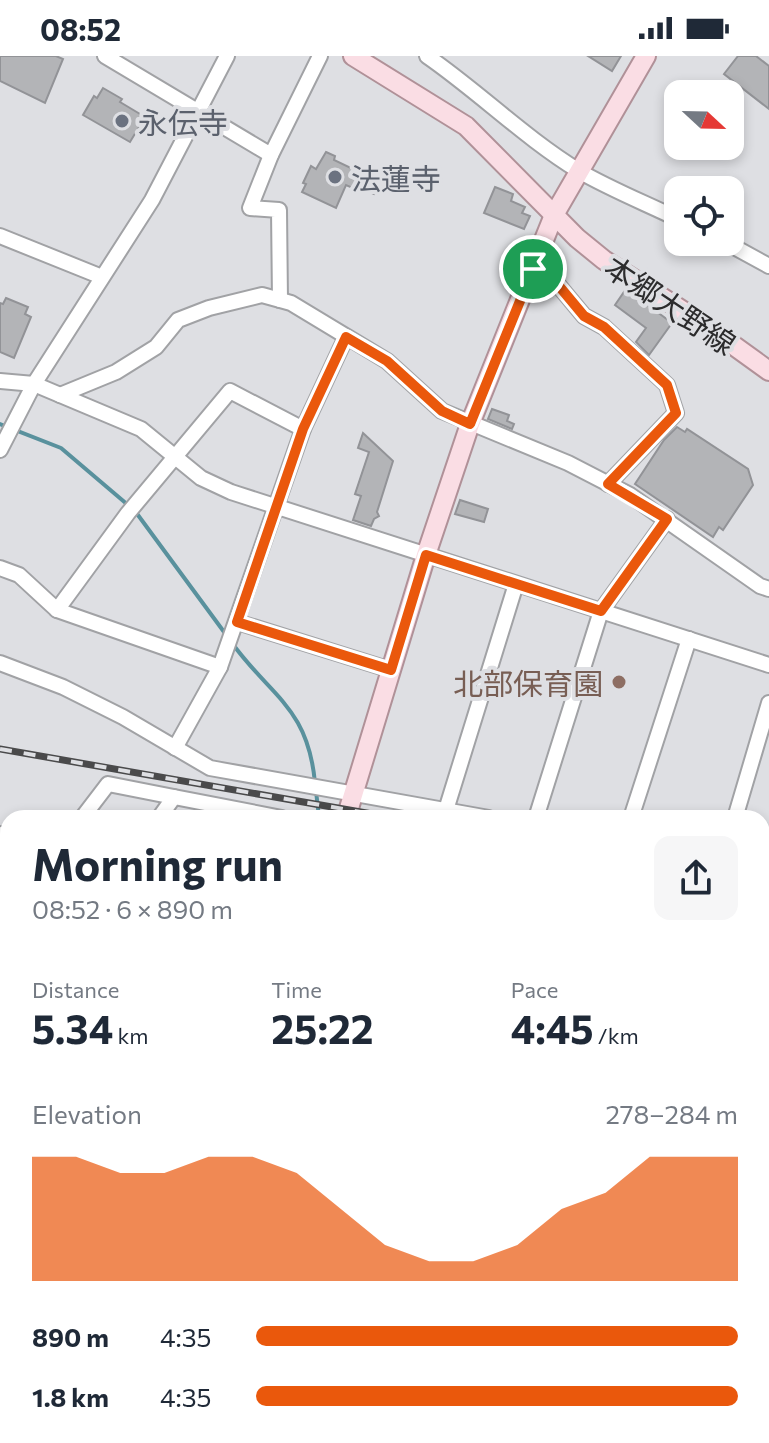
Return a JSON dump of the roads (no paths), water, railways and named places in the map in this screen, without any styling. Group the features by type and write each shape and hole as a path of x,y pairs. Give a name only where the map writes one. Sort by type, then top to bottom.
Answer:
{"main road":[{"name":"本郷大野線","path":"353,56 466,126 577,238 604,260 708,327 769,371"},
{"path":"348,810 426,555 470,424 554,215 646,56"}],"street":[{"path":"105,56 271,155"},
{"path":"0,450 34,384 152,200 227,56"},
{"path":"280,300 279,210 250,208 271,155 320,56"},
{"path":"427,56 579,171 664,212"},
{"path":"0,236 102,277"},
{"path":"744,252 769,266"},
{"path":"533,269 559,286 584,316 604,327 667,385 676,413 608,484"},
{"path":"60,395 116,372 156,347 178,320 209,308 262,295 291,303 387,361 442,411 568,463 608,484 667,519 760,586 769,589"},
{"path":"175,748 228,648 303,429 346,337"},
{"path":"0,381 34,384 141,429 201,478 277,507 769,665"},
{"path":"57,610 132,508 230,391 303,429"},
{"path":"539,810 601,611 667,519"},
{"path":"0,568 19,575 57,610 220,667"},
{"path":"0,663 63,687 99,705 210,768 446,810 516,584"},
{"path":"235,628 391,670"},
{"path":"634,810 689,639"},
{"path":"737,810 769,703"},
{"path":"88,810 108,784 241,810"},
{"path":"165,810 174,797"}],"waterway":[{"path":"0,424 61,448 128,505"},
{"path":"135,511 227,636"},
{"path":"232,643 296,720 305,737 315,783"},
{"path":"316,791 318,810"}],"railway":[{"path":"0,749 349,810"}],"place":[{"name":"永伝寺","path":"122,121"},
{"name":"法蓮寺","path":"335,177"},
{"name":"北部保育園","path":"619,682"}]}
